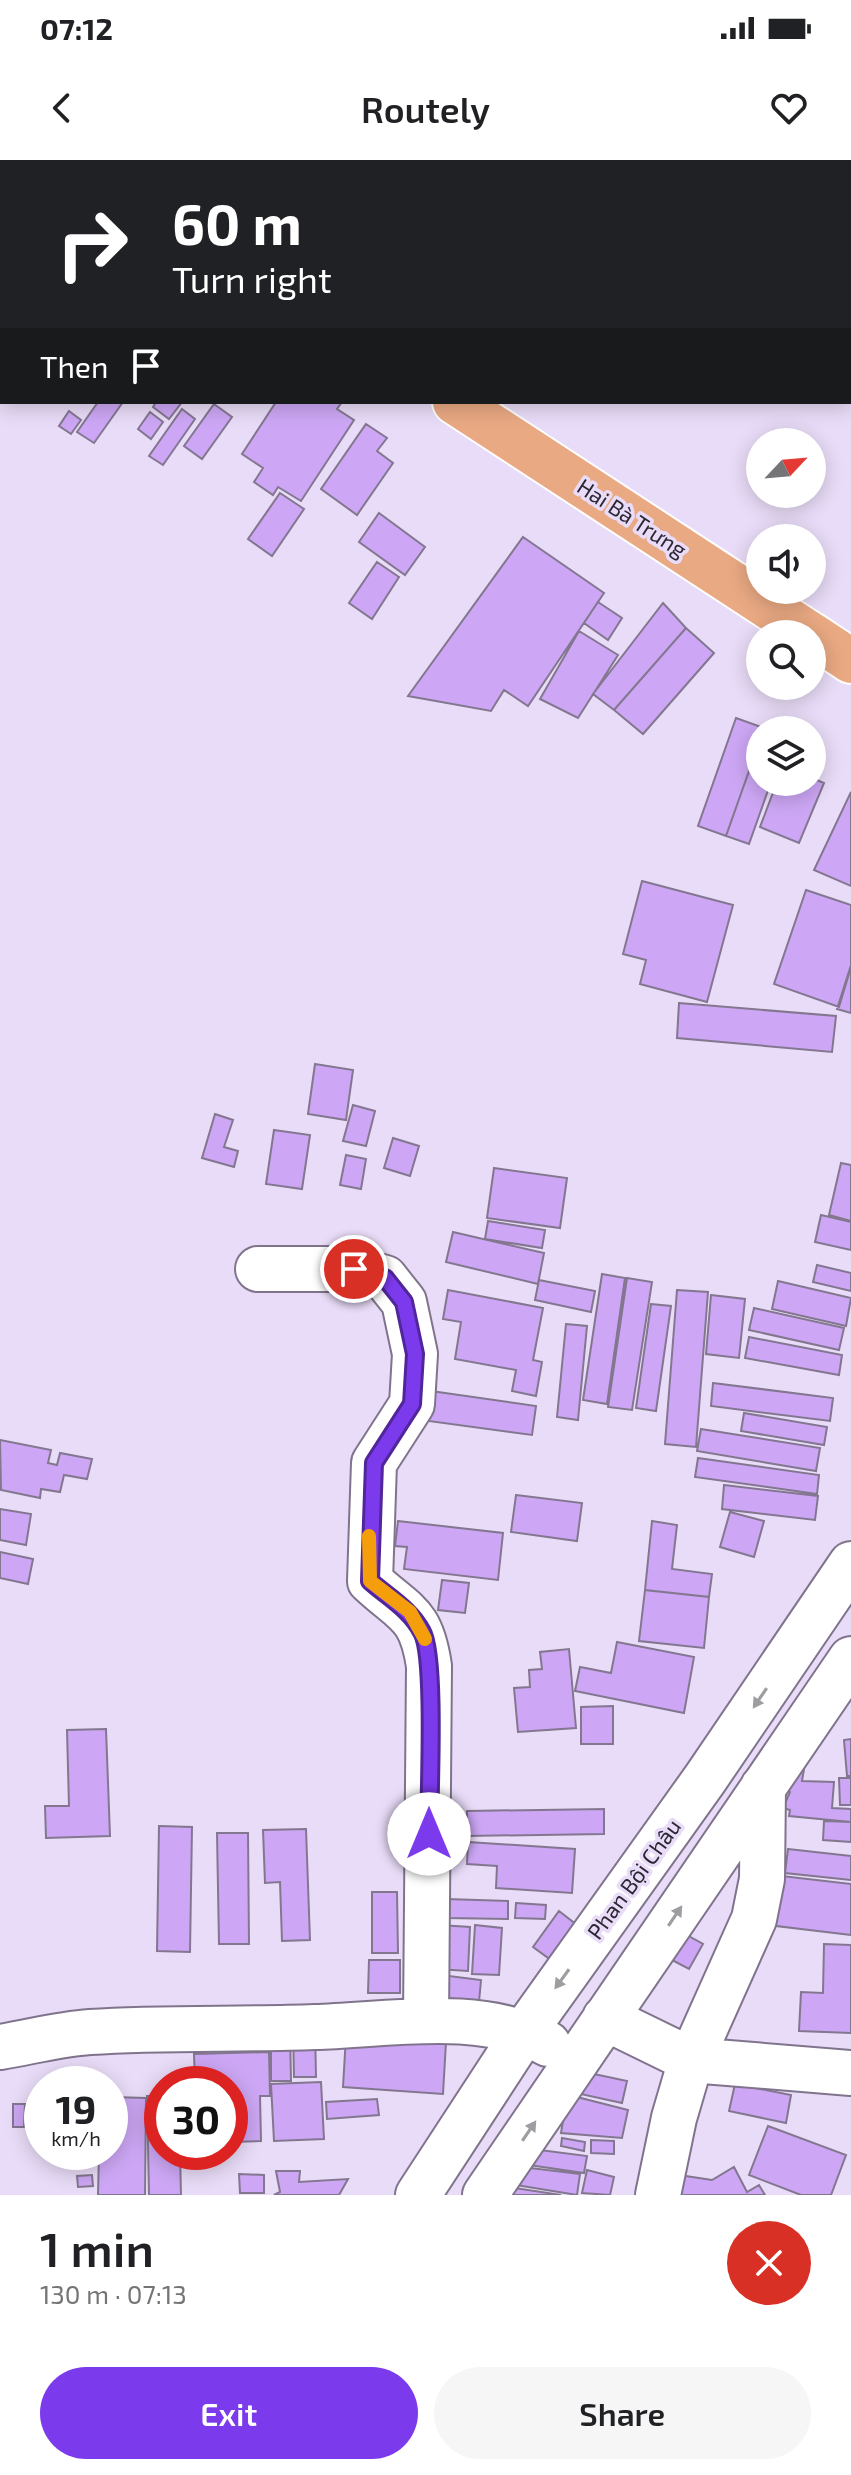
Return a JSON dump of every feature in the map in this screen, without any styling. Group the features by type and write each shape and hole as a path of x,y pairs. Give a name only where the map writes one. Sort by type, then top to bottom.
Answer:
{"main road":[{"name":"Hai Bà Trưng","path":"458,404 788,620"},
{"name":"Hai Bà Trưng","path":"826,645 851,661"}],"street":[{"path":"258,1269 354,1269 385,1278 404,1302 415,1354 412,1404 374,1463 370,1581 410,1612 425,1636 429,1666 426,2020"},
{"name":"Phan Bội Châu","path":"418,2195 525,2031 851,1564"},
{"path":"485,2195 840,1674 784,1663"},
{"path":"658,2195 674,2118 691,2060 754,1919 762,1879 763,1787"},
{"path":"605,2018 691,2060 851,2073"},
{"path":"0,2047 86,2032 213,2026 314,2028 426,2020 525,2031 577,2060"}],"building":[{"path":"97,404 122,404 94,443 77,432"},
{"path":"155,404 180,404 169,419 153,407"},
{"path":"214,404 232,417 202,459 184,446"},
{"path":"275,404 341,404 337,409 354,420 301,501 278,487 273,495 254,482 263,468 242,454"},
{"path":"182,409 195,419 163,465 149,456"},
{"path":"69,411 81,420 71,434 59,426"},
{"path":"150,412 163,422 151,439 138,429"},
{"path":"366,424 387,438 377,451 393,463 357,515 321,489"},
{"path":"280,493 304,509 272,556 248,539"},
{"path":"379,513 425,547 405,575 359,542"},
{"path":"523,537 604,593 528,706 504,690 491,711 408,696"},
{"path":"377,562 399,577 372,619 349,603"},
{"path":"598,602 622,618 608,640 584,623"},
{"path":"663,603 686,628 614,710 593,694"},
{"path":"686,628 714,653 643,734 614,710"},
{"path":"579,631 618,655 578,718 540,699"},
{"path":"736,718 746,722 746,780 726,836 698,826"},
{"path":"746,780 746,796 766,796 749,844 726,836"},
{"path":"851,792 851,886 814,870"},
{"path":"772,796 819,796 799,843 760,827"},
{"path":"642,881 733,905 707,1002 640,984 646,960 623,954"},
{"path":"806,890 851,905 851,967 839,1007 774,984"},
{"path":"851,965 851,1013 837,1009"},
{"path":"679,1003 836,1016 832,1052 677,1038"},
{"path":"315,1064 353,1070 346,1120 308,1114"},
{"path":"353,1105 375,1111 366,1146 343,1141"},
{"path":"215,1114 233,1120 224,1147 238,1151 234,1167 202,1158"},
{"path":"274,1130 310,1135 302,1189 266,1184"},
{"path":"393,1138 419,1146 410,1176 384,1168"},
{"path":"346,1155 366,1159 361,1189 340,1185"},
{"path":"841,1163 851,1165 851,1221 829,1215"},
{"path":"494,1168 567,1178 560,1228 487,1218"},
{"path":"821,1215 851,1222 851,1250 815,1242"},
{"path":"488,1221 545,1230 542,1248 485,1239"},
{"path":"453,1232 544,1253 538,1284 446,1262"},
{"path":"817,1265 851,1273 851,1291 813,1282"},
{"path":"602,1274 625,1278 607,1404 583,1400"},
{"path":"627,1278 652,1282 632,1410 608,1407"},
{"path":"539,1280 595,1291 591,1312 535,1300"},
{"path":"778,1281 851,1298 846,1326 772,1309"},
{"path":"448,1290 543,1308 533,1360 542,1362 536,1396 512,1391 516,1370 455,1359 461,1322 443,1319"},
{"path":"677,1290 708,1292 696,1447 665,1444"},
{"path":"711,1295 745,1299 739,1358 706,1354"},
{"path":"651,1304 671,1306 656,1411 636,1408"},
{"path":"754,1308 844,1328 839,1350 749,1330"},
{"path":"566,1324 587,1326 578,1420 557,1417"},
{"path":"749,1337 842,1355 839,1375 745,1358"},
{"path":"713,1383 833,1398 830,1421 711,1406"},
{"path":"424,1390 536,1406 532,1435 421,1420"},
{"path":"744,1413 827,1427 824,1445 741,1431"},
{"path":"701,1429 820,1448 816,1471 697,1451"},
{"path":"0,1440 51,1450 48,1463 57,1465 60,1453 92,1459 87,1479 64,1475 60,1492 41,1489 40,1498 1,1490"},
{"path":"698,1458 819,1475 817,1494 695,1477"},
{"path":"724,1485 818,1496 815,1520 722,1509"},
{"path":"516,1495 582,1503 577,1541 511,1532"},
{"path":"0,1509 31,1514 26,1545 0,1540"},
{"path":"730,1512 764,1521 754,1557 720,1547"},
{"path":"398,1521 503,1533 498,1580 404,1569 407,1547 395,1546"},
{"path":"652,1521 677,1525 672,1569 712,1574 709,1597 645,1590"},
{"path":"0,1552 33,1559 28,1584 0,1578"},
{"path":"442,1580 469,1583 465,1613 438,1610"},
{"path":"645,1590 709,1597 704,1648 639,1641"},
{"path":"617,1642 694,1657 684,1713 575,1691 580,1667 611,1673"},
{"path":"569,1649 576,1728 518,1732 514,1688 530,1687 529,1670 542,1669 540,1652"},
{"path":"613,1706 613,1744 581,1744 581,1707"},
{"path":"106,1729 110,1836 46,1838 45,1806 69,1806 67,1730"},
{"path":"851,1739 851,1776 847,1776 844,1740"},
{"path":"783,1763 804,1769 802,1781 834,1782 832,1808 851,1809 851,1822 789,1816 790,1810 783,1808 790,1792 773,1780"},
{"path":"839,1778 851,1778 851,1805 840,1805"},
{"path":"604,1809 604,1834 467,1836 467,1811"},
{"path":"437,1820 460,1822 458,1846 435,1844"},
{"path":"824,1821 851,1822 851,1842 823,1840"},
{"path":"159,1826 192,1827 190,1952 157,1951"},
{"path":"306,1829 310,1940 282,1941 280,1882 265,1883 263,1830"},
{"path":"217,1833 248,1833 249,1944 219,1944"},
{"path":"468,1842 575,1849 572,1893 496,1888 497,1866 467,1864"},
{"path":"788,1849 851,1856 851,1880 785,1873"},
{"path":"773,1875 851,1884 851,1935 768,1925"},
{"path":"372,1892 397,1892 398,1953 372,1953"},
{"path":"446,1899 508,1901 508,1919 446,1918"},
{"path":"516,1903 546,1905 545,1919 515,1918"},
{"path":"559,1911 577,1925 551,1960 533,1947"},
{"path":"439,1925 470,1927 468,1971 437,1969"},
{"path":"475,1925 502,1928 499,1975 472,1974"},
{"path":"685,1934 703,1944 689,1969 672,1960"},
{"path":"824,1944 851,1945 851,2033 799,2031 801,1992 823,1993"},
{"path":"369,1960 400,1960 400,1993 368,1993"},
{"path":"441,1975 481,1980 479,2002 439,1997"},
{"path":"293,2029 315,2029 316,2077 294,2077"},
{"path":"195,2032 290,2032 291,2081 271,2081 271,2051 195,2051"},
{"path":"346,2036 446,2042 443,2094 343,2087"},
{"path":"269,2052 270,2096 260,2096 261,2141 248,2141 248,2066 194,2066 194,2054"},
{"path":"594,2074 627,2081 622,2103 576,2093"},
{"path":"321,2082 324,2139 274,2141 271,2084"},
{"path":"735,2084 791,2095 786,2123 729,2111"},
{"path":"573,2096 628,2110 622,2138 561,2133 564,2114"},
{"path":"128,2097 144,2098 145,2195 98,2195 99,2170 128,2170"},
{"path":"377,2099 379,2115 327,2119 326,2102"},
{"path":"13,2104 24,2104 24,2127 13,2127"},
{"path":"768,2126 846,2155 831,2195 801,2195 749,2175"},
{"path":"562,2138 585,2142 584,2151 561,2146"},
{"path":"591,2140 614,2141 614,2154 591,2153"},
{"path":"532,2149 587,2156 584,2173 522,2164"},
{"path":"522,2167 580,2174 577,2195 510,2184"},
{"path":"734,2167 747,2192 759,2185 765,2195 669,2195 672,2174 712,2180"},
{"path":"148,2170 180,2170 181,2195 149,2195"},
{"path":"587,2170 614,2177 610,2195 582,2193"},
{"path":"276,2171 300,2171 299,2182 348,2179 339,2195 274,2195 280,2192"},
{"path":"239,2174 264,2175 264,2193 240,2193"},
{"path":"92,2175 93,2186 78,2187 77,2176"},
{"path":"501,2186 561,2195 495,2195"}],"slow traffic":[{"path":"369,1536 370,1581 410,1612 425,1639"}],"route":[{"path":"354,1269 385,1278 404,1302 415,1354 412,1404 374,1463 369,1529 370,1581 410,1612 425,1636 429,1666 429,1834"}]}
